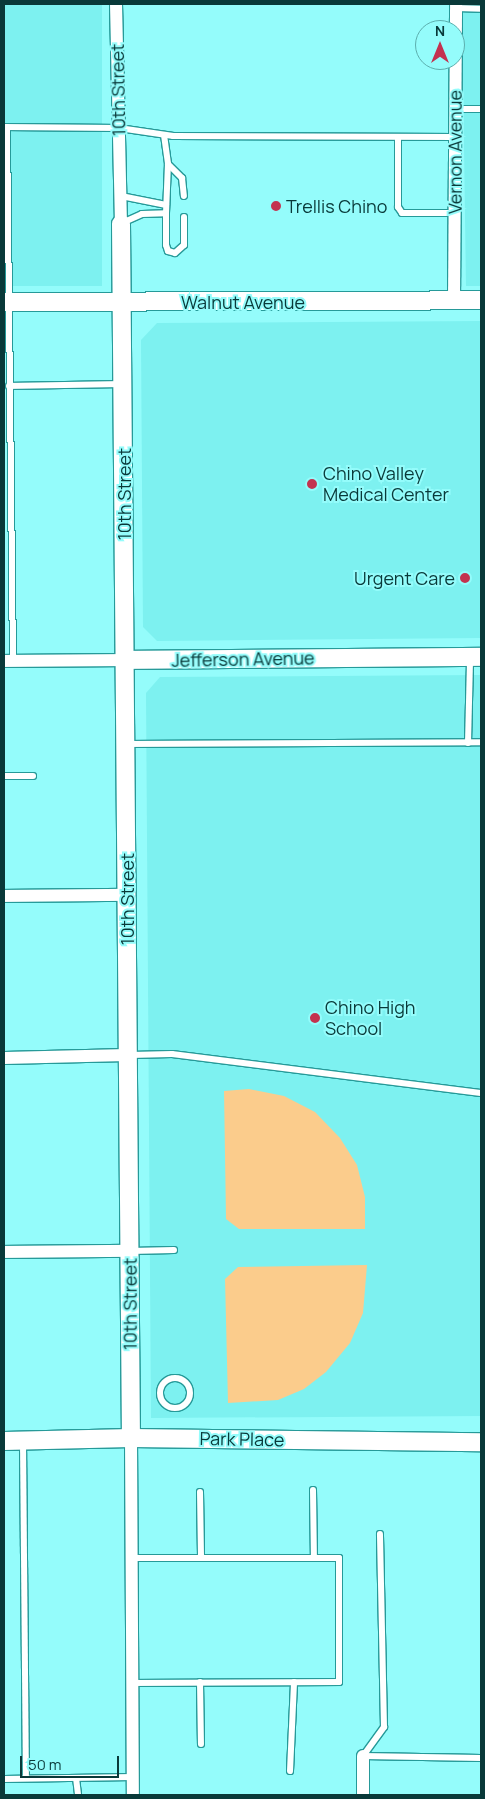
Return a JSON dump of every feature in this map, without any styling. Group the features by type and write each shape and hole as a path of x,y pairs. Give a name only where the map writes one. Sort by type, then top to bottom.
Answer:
{"street":[{"name":"10th Street","path":"116,4 124,384 133,1795"},
{"name":"Vernon Avenue","path":"454,301 456,6"},
{"name":"Walnut Avenue","path":"6,302 481,300"},
{"name":"Jefferson Avenue","path":"8,661 476,657"},
{"path":"4,896 127,895"},
{"path":"4,1058 128,1055"},
{"path":"4,1252 129,1251"},
{"name":"Park Place","path":"4,1441 131,1438 481,1442"},
{"path":"363,1756 363,1795"}],"lane":[{"path":"456,6 481,9"},
{"path":"456,110 481,109"},
{"path":"8,661 9,386 6,347 5,127 119,128 164,135 455,138"},
{"path":"164,135 169,165 166,205 166,245 168,251 175,253 184,245 184,217"},
{"path":"398,137 398,207 402,213 455,213"},
{"path":"169,165 182,178 184,196"},
{"path":"120,196 166,205"},
{"path":"121,224 142,214 166,213"},
{"path":"9,386 124,384"},
{"path":"468,742 476,657"},
{"path":"126,744 481,742"},
{"path":"4,776 33,776"},
{"path":"128,1055 172,1054 481,1093"},
{"path":"129,1251 174,1250"},
{"path":"175,1378 187,1384 190,1397 184,1405 170,1407 162,1400 160,1390 165,1382 175,1378"},
{"path":"24,1440 26,1778"},
{"path":"314,1490 314,1558"},
{"path":"200,1492 201,1558"},
{"path":"363,1756 384,1727 380,1534"},
{"path":"132,1558 339,1558 340,1682 132,1683"},
{"path":"200,1682 201,1744"},
{"path":"290,1771 294,1682"},
{"path":"363,1756 481,1758"},
{"path":"4,1778 133,1777"},
{"path":"76,1778 78,1795"}],"shaded area":[{"path":"4,4 102,4 102,286 4,286"},
{"path":"462,4 481,4 481,286 466,286 463,70 465,70 465,20 462,20"},
{"name":"Chino Valley Medical Center","path":"481,321 481,638 157,641 143,627 141,340 157,323"},
{"name":"Chino High School","path":"481,675 481,1416 151,1418 146,693 160,677"},
{"path":"249,1089 284,1096 315,1112 340,1138 357,1165 365,1197 365,1229 239,1229 226,1219 224,1091"},
{"path":"367,1265 363,1313 350,1343 326,1372 304,1389 278,1400 228,1403 225,1279 238,1267"}],"place":[{"name":"Trellis Chino","path":"276,206"},
{"name":"Chino Valley Medical Center","path":"312,484"},
{"name":"Urgent Care","path":"465,578"},
{"name":"Chino High School","path":"315,1018"}]}
